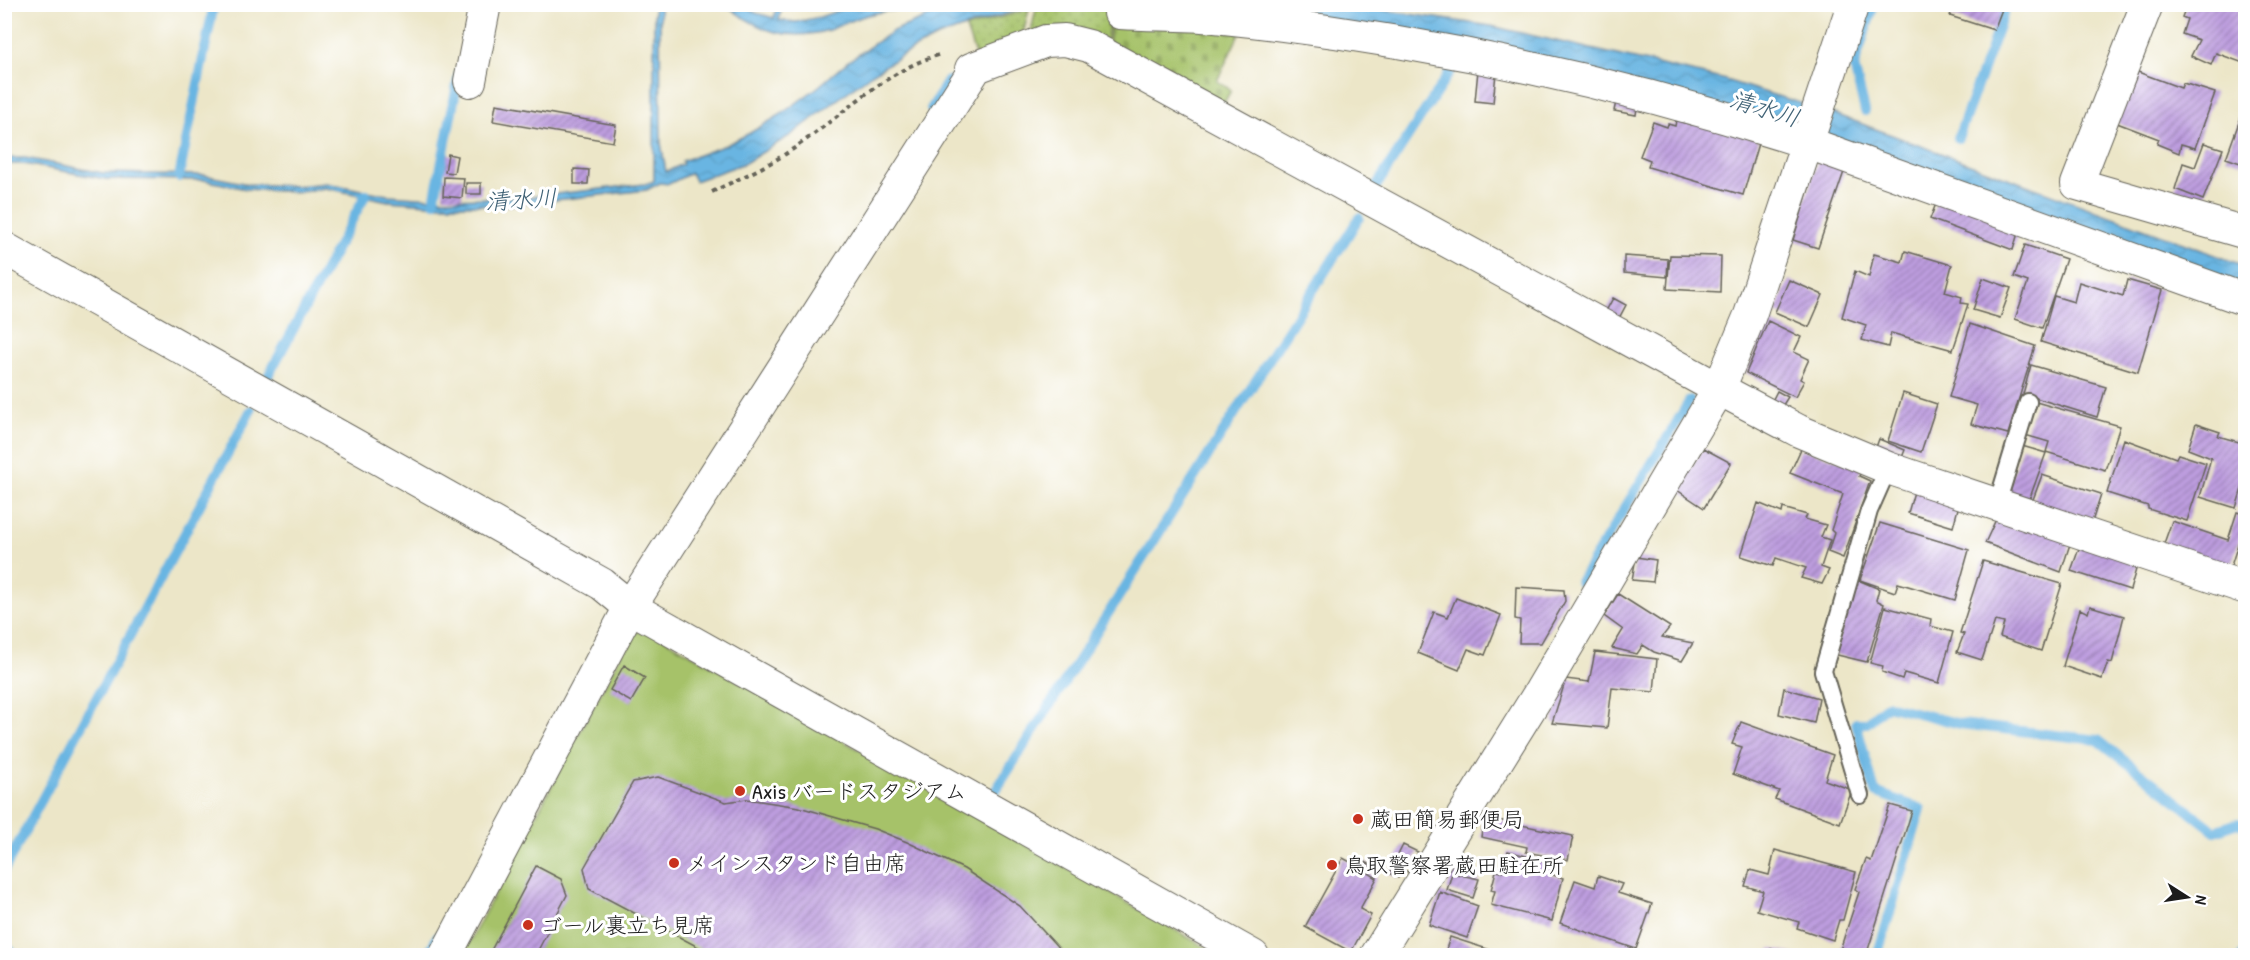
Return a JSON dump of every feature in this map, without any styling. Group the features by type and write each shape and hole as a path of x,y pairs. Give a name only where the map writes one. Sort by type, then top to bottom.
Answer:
{"street":[{"path":"470,81 485,4"},
{"path":"1376,956 1540,692 1719,389 1750,315 1853,4"},
{"path":"2148,4 2076,184 2246,234"},
{"path":"1120,14 1213,17 1457,52 1630,91 1808,143 2246,300"},
{"path":"445,956 630,607 972,70 1046,41 1065,40 1089,46 1799,431 1888,468 2246,588"},
{"path":"4,248 592,578 630,607 1253,956"}],"lane":[{"path":"1997,504 2028,402"},
{"path":"1860,795 1823,671 1869,511 1888,468"}],"path":[{"path":"1394,4 1411,7"},
{"path":"712,192 788,153 892,75 931,57 956,51 972,70"}],"green space":[{"path":"1111,8 1106,43 1030,36 1036,9"},
{"path":"1029,9 1022,39 976,58 966,28"},
{"path":"1111,21 1242,28 1217,81 1231,90 1222,107 1108,45"},
{"name":"Axis バードスタジアム","path":"647,629 1221,956 462,956 632,633"}],"water":[{"name":"清水川","path":"654,5 660,5 661,143 666,172 683,164 682,161 726,145 750,133 780,115 847,62 893,31 957,5 1348,5 1491,26 1722,79 1835,114 2245,266 2245,292 1828,139 1168,6 1027,7 965,27 935,38 870,75 791,135 745,163 695,181 691,173 669,184 660,183 647,190 509,205 441,205 388,201 326,188 297,192 246,189 204,180 106,179 24,164 5,164 5,158 25,158 103,173 204,175 248,184 297,186 326,183 388,195 447,199 530,197 645,184 654,181"},
{"path":"726,5 742,5 756,13 774,18 777,5 782,5 779,20 796,22 820,17 854,5 932,5 872,14 829,30 800,35 762,28"}],"building":[{"path":"1954,4 2004,4 1994,30 1950,16"},
{"path":"2187,4 2246,4 2246,64 2216,53 2211,65 2191,56 2199,40 2182,34 2187,19 2182,17"},
{"path":"1478,70 1496,73 1493,103 1475,101"},
{"path":"2138,72 2181,88 2183,83 2215,93 2195,148 2181,144 2179,153 2157,144 2159,139 2117,123"},
{"path":"1617,97 1638,100 1636,115 1614,111"},
{"path":"2246,103 2246,165 2226,158"},
{"path":"496,104 616,125 613,142 493,121"},
{"path":"1676,121 1693,125 1694,121 1759,140 1743,195 1648,167 1650,160 1640,156 1653,122 1667,127 1668,124 1675,126"},
{"path":"2204,143 2223,149 2203,200 2175,189 2183,163 2195,167"},
{"path":"1820,153 1847,163 1818,248 1793,240"},
{"path":"448,154 457,156 454,173 445,172"},
{"path":"574,169 589,170 588,184 574,184"},
{"path":"444,177 464,178 462,198 443,196"},
{"path":"466,183 481,183 481,194 466,194"},
{"path":"1939,196 2020,226 2013,250 1930,219"},
{"path":"2025,245 2066,259 2042,328 2015,319 2028,282 2014,277"},
{"path":"1905,251 1952,265 1945,292 1962,297 1961,303 1968,304 1953,350 1891,333 1888,347 1862,340 1866,325 1842,317 1855,271 1869,277 1874,254 1902,262"},
{"path":"1670,255 1721,256 1720,292 1667,289"},
{"path":"1624,256 1668,259 1667,277 1624,273"},
{"path":"1983,278 2011,288 2000,318 1973,310"},
{"path":"1789,280 1823,295 1809,327 1775,312"},
{"path":"2127,280 2162,290 2138,372 2041,342 2054,296 2074,302 2079,282 2123,296"},
{"path":"1613,298 1626,305 1618,320 1604,315"},
{"path":"1768,321 1801,337 1794,352 1809,359 1800,379 1804,381 1795,397 1746,373"},
{"path":"1970,324 2035,346 2008,434 1971,424 1977,405 1949,397"},
{"path":"2031,365 2106,387 2097,417 2023,394"},
{"path":"1777,391 1788,397 1781,408 1771,403"},
{"path":"1903,393 1937,404 1921,452 1888,441"},
{"path":"2036,402 2120,426 2105,470 2046,452 2049,442 2025,435"},
{"path":"2196,424 2220,432 2218,436 2246,444 2246,476 2236,508 2200,497 2211,458 2188,449"},
{"path":"1879,439 1905,450 1901,460 1875,450"},
{"path":"2124,439 2176,458 2178,454 2206,463 2187,521 2107,493"},
{"path":"2022,446 2046,453 2028,503 2005,496"},
{"path":"1703,448 1731,463 1704,508 1677,490"},
{"path":"1801,449 1863,467 1859,476 1870,481 1843,558 1828,552 1834,533 1831,530 1843,494 1790,473"},
{"path":"2042,475 2101,494 2091,525 2031,505"},
{"path":"1915,488 1960,501 1953,527 1908,513"},
{"path":"1758,503 1782,513 1783,508 1807,515 1805,519 1826,525 1821,537 1830,540 1821,567 1829,570 1822,584 1801,578 1806,568 1776,558 1773,566 1741,556"},
{"path":"2237,512 2246,515 2246,519 2230,569 2162,549 2172,521 2228,540"},
{"path":"1998,515 2071,541 2061,572 1985,543"},
{"path":"1880,523 1969,550 1955,600 1898,583 1895,592 1860,580"},
{"path":"2082,540 2139,559 2130,590 2071,571"},
{"path":"2246,556 2246,573 2240,571"},
{"path":"1636,557 1656,560 1653,582 1632,580"},
{"path":"1983,561 2062,584 2041,651 2000,637 2004,623 1995,621 1982,660 1957,652 1964,634 1960,633"},
{"path":"1858,580 1879,589 1876,600 1884,604 1867,662 1833,654"},
{"path":"1516,587 1564,590 1565,601 1541,643 1519,643 1520,620 1515,619"},
{"path":"1618,594 1670,627 1662,637 1693,643 1682,661 1654,652 1643,645 1637,654 1612,648 1623,630 1604,616"},
{"path":"1456,598 1501,615 1485,655 1468,649 1459,670 1418,653 1434,612 1448,617"},
{"path":"2090,606 2124,616 2112,663 2108,662 2102,679 2063,666 2080,609 2088,613"},
{"path":"1885,607 1931,619 1930,626 1953,632 1939,683 1904,673 1902,679 1882,672 1883,666 1870,663"},
{"path":"1595,652 1657,659 1654,692 1612,688 1607,728 1552,723 1566,679 1589,682"},
{"path":"624,665 645,678 631,702 610,690"},
{"path":"1784,688 1819,698 1814,723 1779,714"},
{"path":"1741,722 1833,755 1825,780 1852,790 1840,823 1775,799 1779,791 1733,774 1742,747 1732,744"},
{"path":"658,777 726,802 747,799 799,807 875,829 907,842 964,869 1020,906 1066,956 715,956 589,889 584,868 633,782"},
{"path":"1890,805 1912,811 1866,956 1838,956 1859,892 1855,889 1866,859 1871,861"},
{"path":"1484,817 1573,836 1568,860 1526,852 1527,847 1481,837"},
{"path":"1403,845 1418,852 1408,872 1402,869 1398,878 1389,873"},
{"path":"1775,850 1856,872 1843,920 1839,920 1833,940 1797,928 1799,922 1757,910 1763,891 1745,886 1750,870 1769,875"},
{"path":"1508,851 1551,863 1553,866 1550,874 1563,878 1552,921 1491,905 1495,891 1491,890 1496,871 1502,872"},
{"path":"1356,857 1371,865 1367,872 1377,878 1360,909 1371,915 1351,952 1305,927 1343,858 1352,863"},
{"name":"ゴール裏立ち見席","path":"536,866 561,879 567,895 535,956 488,956"},
{"path":"1452,873 1479,879 1473,898 1447,890"},
{"path":"1598,876 1622,884 1618,893 1652,904 1636,949 1560,923 1575,880 1595,887"},
{"path":"1440,892 1478,906 1467,938 1429,925"},
{"path":"1450,937 1506,955 1506,956 1444,956"},
{"path":"1771,948 1797,955 1797,956 1769,956"}],"waterway":[{"path":"179,177 214,4"},
{"path":"1865,111 1854,66 1874,4"},
{"path":"1958,138 2007,4"},
{"path":"1375,188 1455,64"},
{"path":"434,202 459,75"},
{"path":"931,109 948,81"},
{"path":"266,380 366,194"},
{"path":"996,790 1359,218"},
{"path":"1580,582 1690,400"},
{"path":"4,870 251,410"},
{"path":"1877,956 1921,809 1875,792 1856,723 1867,723 1887,705 1960,724 2098,740 2215,831 2238,823 2246,825"},
{"path":"428,956 437,937"},
{"path":"4,944 15,956"},
{"path":"2242,956 2246,951"}],"place":[{"name":"Axis バードスタジアム","path":"740,791"},
{"name":"蔵田簡易郵便局","path":"1358,819"},
{"name":"メインスタンド自由席","path":"674,863"},
{"name":"鳥取警察署蔵田駐在所","path":"1332,865"},
{"name":"ゴール裏立ち見席","path":"528,925"}]}
